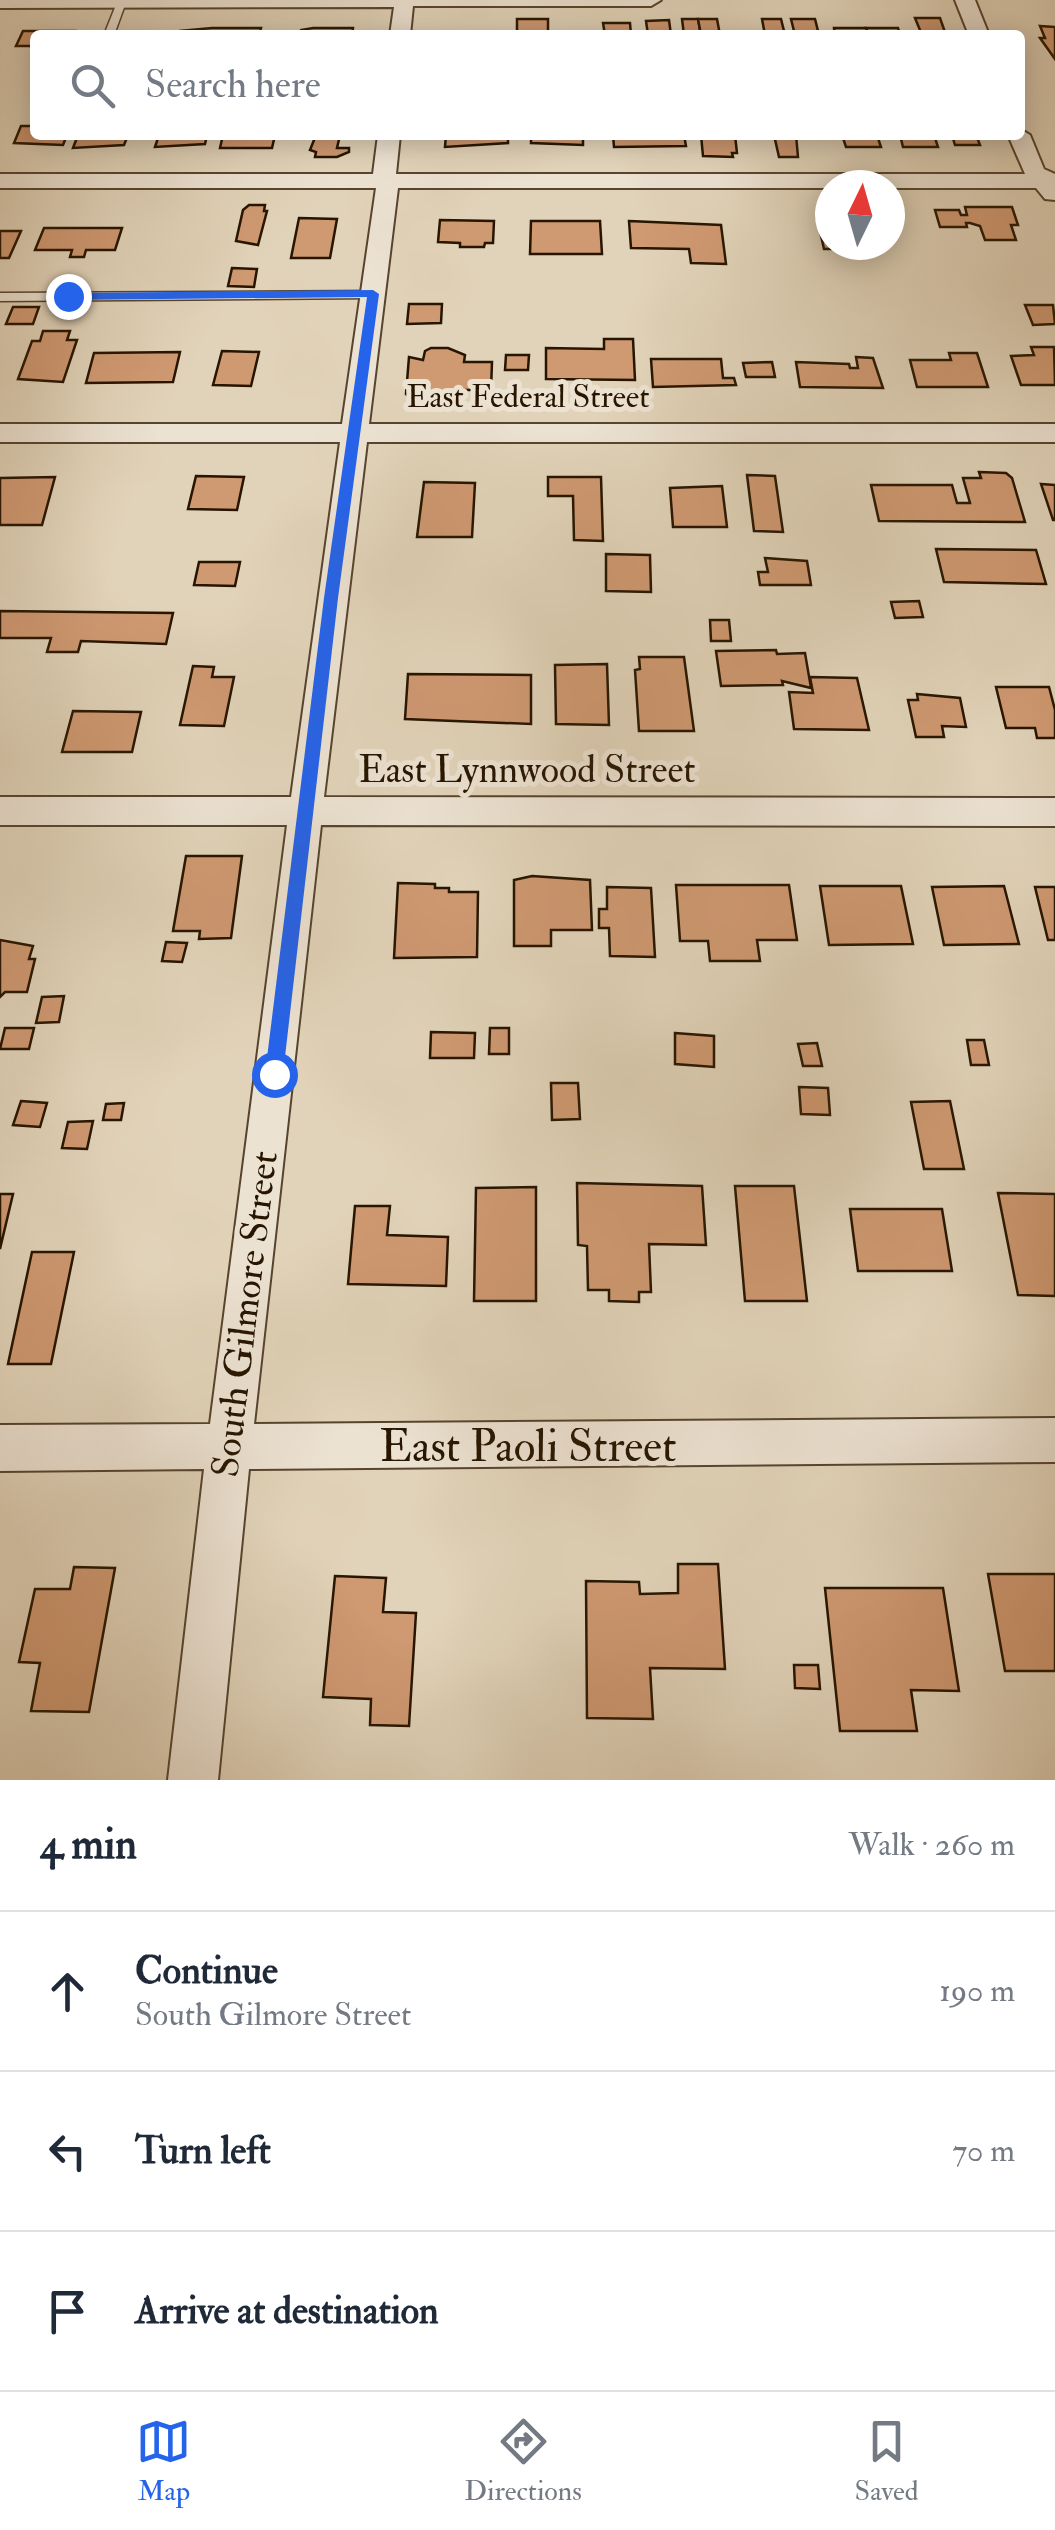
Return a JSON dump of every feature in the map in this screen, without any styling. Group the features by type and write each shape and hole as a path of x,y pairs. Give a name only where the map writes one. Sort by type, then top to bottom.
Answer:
{"street":[{"path":"0,2 651,0"},
{"path":"965,0 977,30"},
{"path":"401,30 404,1"},
{"name":"South Gilmore Street","path":"192,1780 227,1447 388,186 384,179 388,140"},
{"path":"1022,140 1034,170 1051,187"},
{"path":"0,181 384,179 1051,187"},
{"name":"East Federal Street","path":"0,433 1055,433"},
{"name":"East Lynnwood Street","path":"0,811 306,808 1055,812"},
{"name":"East Paoli Street","path":"0,1448 1055,1440"}],"lane":[{"path":"111,30 121,2"},
{"path":"0,297 373,294"}],"building":[{"path":"915,18 940,18 944,30 920,30"},
{"path":"517,19 548,19 548,30 517,30"},
{"path":"682,19 698,19 700,30 683,30"},
{"path":"698,19 717,19 719,30 700,30"},
{"path":"762,19 781,19 784,30 764,30"},
{"path":"791,19 815,19 818,30 794,30"},
{"path":"669,20 670,30 647,30 646,21"},
{"path":"603,23 630,23 631,30 604,30"},
{"path":"1040,26 1055,27 1055,59 1040,38 1045,38"},
{"path":"212,28 261,28 260,30 191,30"},
{"path":"313,28 353,28 353,30 301,30"},
{"path":"834,28 867,30 834,30"},
{"path":"866,28 899,30 867,30"},
{"path":"23,31 30,31 30,46 16,46"},
{"path":"21,126 30,126 30,140 65,140 63,145 14,143"},
{"path":"76,140 126,140 124,145 73,148"},
{"path":"157,140 206,140 205,144 155,147"},
{"path":"222,140 274,140 272,148 220,148"},
{"path":"314,140 339,140 337,148 349,148 349,152 337,157 315,157 316,152 310,150"},
{"path":"446,140 508,140 508,143 445,147"},
{"path":"531,140 583,140 583,145"},
{"path":"613,140 685,140 686,146 614,147"},
{"path":"701,140 736,140 737,153 732,153 733,157 703,156"},
{"path":"775,140 796,140 798,157 779,157"},
{"path":"844,140 879,140 881,147 846,147"},
{"path":"901,140 936,140 938,147 903,147"},
{"path":"954,140 978,140 980,145 955,145"},
{"path":"249,205 265,205 267,211 258,245 236,241 243,210"},
{"path":"965,207 1012,207 1018,225 1011,225 1016,240 985,240 980,226 970,223 966,223 967,227 940,227 935,210 959,210 961,215 967,215"},
{"path":"299,218 337,219 330,258 291,258"},
{"path":"440,220 494,221 493,243 460,247 460,243 438,242"},
{"path":"531,221 600,221 602,254 530,254"},
{"path":"629,221 721,225 726,264 691,263 689,249 631,248"},
{"path":"44,228 122,228 115,250 86,250 84,257 70,257 72,250 35,250"},
{"path":"0,231 21,231 9,258 0,258"},
{"path":"232,268 257,269 254,287 228,286"},
{"path":"409,304 442,304 441,323 407,324"},
{"path":"1025,305 1053,305 1055,324 1033,325"},
{"path":"13,307 39,307 33,324 6,324"},
{"path":"43,331 70,331 67,340 77,340 63,382 18,379 32,341 40,341"},
{"path":"604,339 633,339 635,380 546,379 546,348 604,349"},
{"path":"1031,347 1054,347 1055,385 1021,385 1011,356 1034,355"},
{"path":"448,348 465,355 464,362 492,362 491,390 455,390 455,394 409,397 409,357 423,360 425,351"},
{"path":"222,351 259,352 251,386 213,385"},
{"path":"180,352 173,382 86,383 94,353"},
{"path":"949,353 977,353 988,387 917,387 910,360 951,360"},
{"path":"506,355 529,355 528,370 505,370"},
{"path":"856,357 873,358 883,388 800,387 796,362 849,364 850,368 858,368"},
{"path":"651,359 721,359 723,378 734,378 736,385 653,387"},
{"path":"772,362 775,377 746,377 743,363"},
{"path":"979,472 1006,473 1012,478 1025,522 879,521 871,485 952,485 957,503 970,503 963,478 981,478"},
{"path":"747,475 775,476 783,532 754,531"},
{"path":"196,476 244,477 237,510 188,509"},
{"path":"55,477 42,525 0,525 0,478"},
{"path":"548,477 601,477 603,541 574,540 573,496 548,496"},
{"path":"424,482 475,483 472,537 417,537"},
{"path":"1041,484 1055,485 1055,520 1053,520"},
{"path":"722,486 727,527 673,527 670,488"},
{"path":"936,549 1036,550 1046,584 944,582"},
{"path":"606,554 650,555 651,592 606,591"},
{"path":"765,558 807,561 811,585 760,585 758,572 768,572"},
{"path":"199,562 240,562 235,586 194,585"},
{"path":"919,601 923,617 895,618 891,602"},
{"path":"0,611 173,613 166,644 81,641 78,652 47,652 51,638 0,638"},
{"path":"710,620 729,620 731,641 711,641"},
{"path":"776,650 777,654 805,653 811,688 782,681 783,685 721,686 716,651"},
{"path":"639,657 684,657 694,731 639,731 635,670 640,669"},
{"path":"607,664 609,725 556,724 555,665"},
{"path":"193,666 214,667 212,677 234,677 224,726 180,725"},
{"path":"408,674 531,675 531,724 405,719"},
{"path":"810,677 857,678 869,730 794,729 789,692 813,693"},
{"path":"996,687 1049,687 1055,710 1055,738 1037,738 1035,728 1006,728"},
{"path":"917,694 960,698 966,727 942,726 944,737 916,737 908,700 918,700"},
{"path":"73,711 141,712 132,752 62,752"},
{"path":"186,856 242,856 231,938 199,939 200,931 173,931"},
{"path":"532,876 590,880 592,930 551,930 551,946 514,946 514,880"},
{"path":"398,883 435,884 435,888 449,888 449,892 478,892 477,957 394,958"},
{"path":"676,885 789,885 797,940 757,940 760,961 710,961 708,941 680,941"},
{"path":"820,886 901,886 913,944 829,945"},
{"path":"1004,886 1019,944 944,945 932,887"},
{"path":"607,887 651,888 655,957 610,956 609,928 599,928 599,909 607,909"},
{"path":"1035,887 1055,887 1055,940 1048,940"},
{"path":"0,940 33,946 29,959 35,959 27,992 5,992 0,997"},
{"path":"166,942 187,943 182,962 162,961"},
{"path":"64,996 59,1022 36,1023 42,997"},
{"path":"5,1028 34,1028 29,1049 0,1049"},
{"path":"490,1028 509,1028 509,1054 489,1054"},
{"path":"431,1032 475,1033 474,1058 430,1058"},
{"path":"675,1033 714,1036 714,1067 675,1064"},
{"path":"967,1040 984,1040 989,1065 971,1065"},
{"path":"817,1043 822,1066 803,1066 798,1044"},
{"path":"551,1083 578,1083 580,1119 552,1120"},
{"path":"799,1087 828,1088 830,1115 801,1114"},
{"path":"21,1101 47,1103 40,1127 13,1125"},
{"path":"950,1101 964,1169 924,1169 911,1102"},
{"path":"124,1103 121,1120 103,1120 106,1104"},
{"path":"93,1121 87,1149 62,1148 68,1122"},
{"path":"577,1183 702,1186 706,1245 649,1244 651,1292 639,1292 639,1302 609,1301 609,1290 588,1290 587,1246 578,1245"},
{"path":"735,1186 794,1186 807,1301 745,1301"},
{"path":"536,1187 536,1301 474,1301 476,1188"},
{"path":"998,1193 1055,1194 1055,1296 1018,1295"},
{"path":"0,1194 13,1194 0,1249"},
{"path":"355,1206 390,1206 387,1235 448,1237 446,1286 348,1284"},
{"path":"850,1209 942,1209 952,1271 858,1271"},
{"path":"32,1252 74,1252 51,1364 8,1364"},
{"path":"678,1564 718,1564 725,1669 650,1668 653,1719 587,1718 586,1581 639,1582 640,1594 678,1593"},
{"path":"74,1567 115,1568 89,1712 31,1711 40,1663 19,1662 35,1589 70,1589"},
{"path":"988,1574 1055,1574 1055,1671 1005,1671"},
{"path":"335,1576 386,1578 383,1612 416,1613 409,1726 370,1725 371,1699 323,1697"},
{"path":"825,1588 943,1588 959,1691 911,1690 917,1731 840,1731"},
{"path":"794,1665 818,1665 820,1689 795,1688"}],"route":[{"path":"68,296 373,294 331,598 274,1074"}]}
